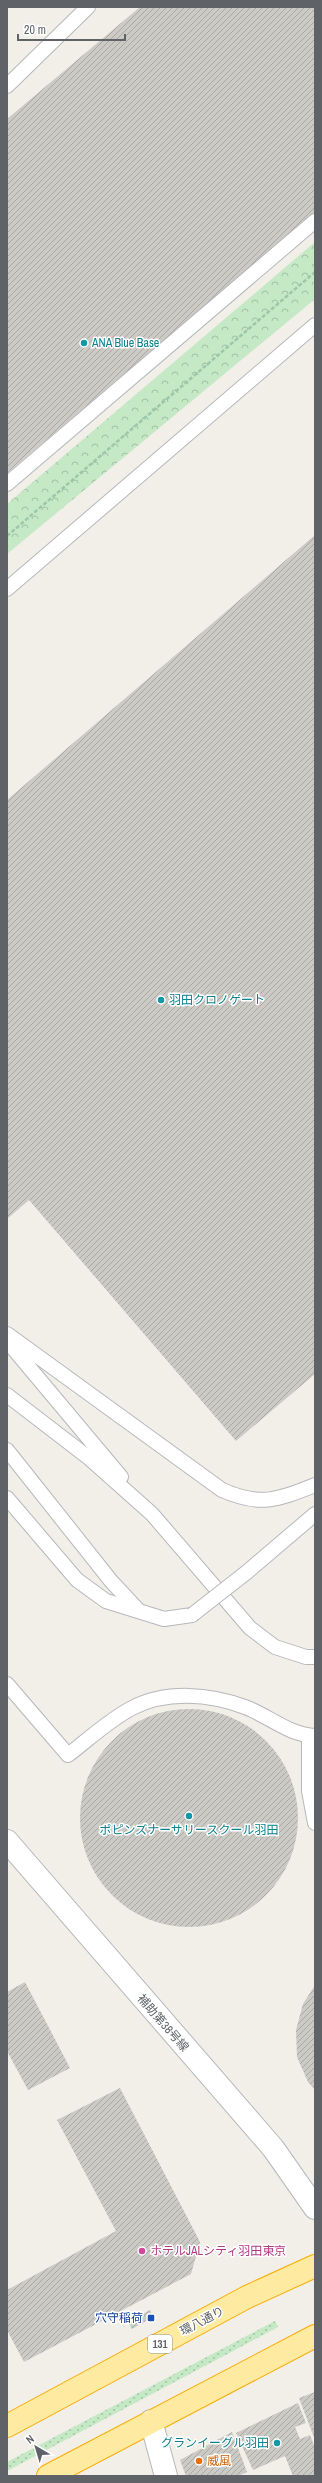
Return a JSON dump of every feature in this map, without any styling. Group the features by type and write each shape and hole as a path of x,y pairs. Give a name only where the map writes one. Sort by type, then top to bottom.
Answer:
{"highway":[{"name":"環八通り","path":"7,2426 247,2297 315,2266"},
{"path":"48,2476 150,2421 315,2336"}],"street":[{"name":"補助第38号線","path":"7,1841 273,2148 315,2208"},
{"path":"150,2421 166,2476"}],"lane":[{"path":"7,86 88,7"},
{"path":"7,484 315,221"},
{"path":"7,588 315,325"},
{"path":"7,1334 222,1490 243,1499 266,1501 315,1485"},
{"path":"7,1341 250,1628 275,1647 306,1657 315,1657"},
{"path":"7,1395 89,1458 152,1514"},
{"path":"7,1450 111,1581 140,1612"},
{"path":"7,1498 77,1580 106,1601 164,1619 192,1615 247,1572 315,1514"},
{"path":"7,1684 68,1755 113,1719 134,1707 158,1699 200,1695 246,1707 281,1726 312,1736 308,1791 315,1823"}],"path":[{"path":"7,536 315,272"}],"green space":[{"path":"315,242 315,299 7,554 7,504"},
{"path":"275,2321 278,2327 7,2471 7,2462"}],"building":[{"name":"ANA Blue Base","path":"140,7 315,7 315,213 7,473 7,119"},
{"name":"羽田クロノゲート","path":"315,535 315,1374 236,1441 29,1200 7,1219 7,800"},
{"name":"ポピンズナーサリースクール羽田","path":"189,1709 210,1711 231,1718 240,1722 266,1741 285,1767 289,1776 296,1797 298,1818 296,1839 289,1860 285,1869 266,1895 240,1914 231,1918 210,1925 189,1927 168,1925 147,1918 138,1914 112,1895 93,1869 89,1860 82,1839 80,1818 82,1797 89,1776 93,1767 112,1741 138,1722 147,1718 168,1711"},
{"path":"25,1982 70,2068 28,2090 7,2051 7,1992"},
{"path":"315,1985 315,2090 308,2082 297,2057 296,2030 303,2004"},
{"path":"120,2088 200,2242 191,2274 24,2362 7,2330 7,2290 116,2231 57,2120"},
{"path":"150,2310 153,2317 132,2329 128,2322"},
{"path":"315,2392 315,2440 299,2398"},
{"name":"グランイーグル羽田","path":"298,2403 306,2423 295,2427 300,2439 310,2435 315,2448 315,2476 293,2476 285,2456 253,2470 236,2433"},
{"path":"232,2432 247,2472 238,2476 186,2476 180,2460"}],"place":[{"name":"ANA Blue Base","path":"84,343"},
{"name":"羽田クロノゲート","path":"161,1000"},
{"name":"ポピンズナーサリースクール羽田","path":"189,1816"},
{"name":"ホテルJALシティ羽田東京","path":"142,2251"},
{"name":"穴守稲荷","path":"151,2318"},
{"name":"グランイーグル羽田","path":"277,2443"},
{"name":"威風","path":"199,2461"}]}
